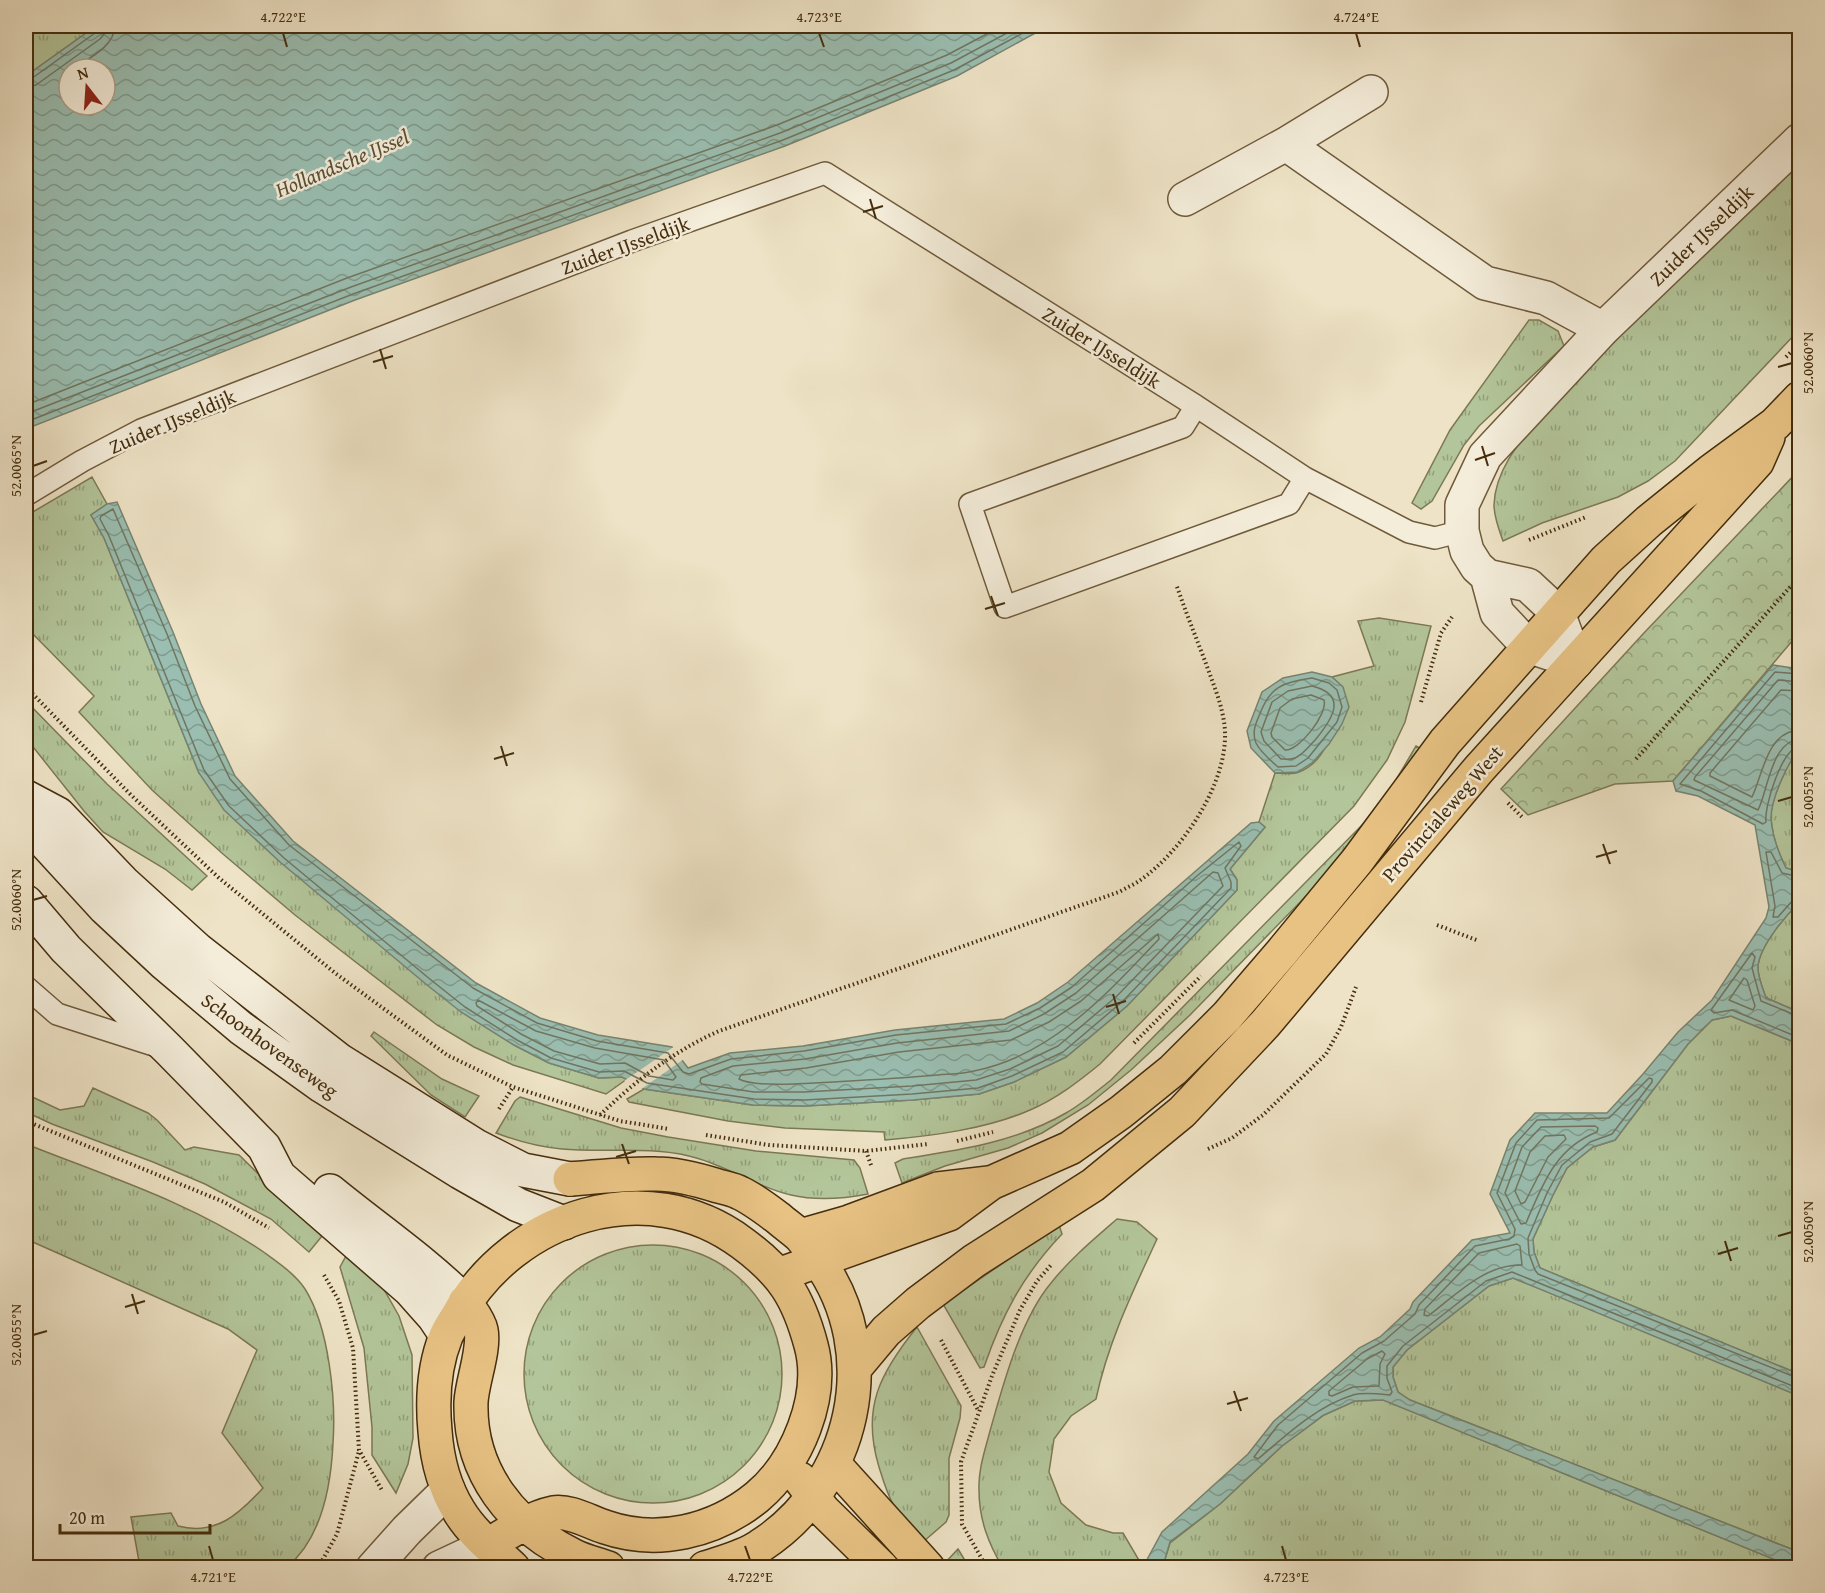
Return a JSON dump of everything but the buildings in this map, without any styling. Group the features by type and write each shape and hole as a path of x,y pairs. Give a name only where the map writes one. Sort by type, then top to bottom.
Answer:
{"main road":[{"path":"1185,199 1286,144 1371,92"},
{"name":"Zuider IJsseldijk","path":"1576,662 1528,646 1497,613 1487,576 1477,567 1467,550 1462,531 1462,505 1485,456 1603,329 1800,140"},
{"path":"1286,144 1485,282 1546,298 1603,329"},
{"name":"Provincialeweg West","path":"778,1275 849,1222 938,1189 991,1183 1070,1148 1121,1112 1173,1070 1227,1016 1357,861 1445,742 1606,560 1648,521 1774,424 1800,398"},
{"name":"Provincialeweg West","path":"855,1368 886,1331 918,1302 974,1261 1093,1185 1182,1112 1233,1060 1479,769 1756,462 1774,424"},
{"path":"1487,576 1528,585 1558,613 1576,662"},
{"name":"Schoonhovenseweg","path":"26,797 58,814 123,882 198,950 339,1060 476,1146 523,1170 570,1179 657,1174 702,1181 739,1192 764,1208 810,1249"},
{"name":"Schoonhovenseweg","path":"26,807 38,835 105,908 165,964 241,1028 322,1086 460,1172 518,1205 564,1223"},
{"path":"26,902 66,949 264,1147 279,1176 410,1290 434,1317 446,1335"},
{"path":"264,1147 296,1163 365,1220 411,1254 465,1302 481,1330 479,1362 471,1399 471,1424 477,1454 494,1490 525,1523 559,1548 576,1557 608,1568"},
{"path":"439,1568 488,1545 525,1523 555,1512 579,1516 626,1534 685,1533 712,1525 740,1510 776,1477 788,1460 811,1408 816,1382 814,1355 803,1314 778,1275 760,1256 731,1234 698,1218 663,1210 617,1208 584,1216 537,1234 504,1258 483,1278 465,1302 446,1335 436,1374 433,1407 441,1471 459,1512 474,1531 488,1545 513,1568"},
{"path":"705,1568 758,1548 783,1530 813,1498 834,1464 847,1430 855,1368 843,1307 832,1280 810,1249"},
{"path":"788,1460 813,1498 882,1568"},
{"path":"834,1464 928,1568"},
{"path":"373,1568 407,1530 448,1490"}],"lane":[{"name":"Zuider IJsseldijk","path":"26,495 82,461 141,430 632,241 825,173 1196,406 1305,478 1409,532 1435,538 1462,531"},
{"path":"1196,406 1183,427 970,504 1005,607 1289,504 1305,478"},
{"path":"26,987 57,1014 169,1050"}],"path":[{"path":"600,1114 623,1093 684,1048 719,1031 1119,892 1139,881 1158,866 1206,805 1219,772 1224,750 1225,725 1220,702 1163,550"},
{"path":"1419,706 1442,633 1460,607 1487,576"},
{"path":"1636,759 1800,576"},
{"path":"26,687 131,795 219,878 335,973 447,1055 513,1087 620,1121 678,1130"},
{"path":"1437,925 1479,941"},
{"path":"1132,1044 1203,973"},
{"path":"26,1121 224,1202 276,1234"},
{"path":"951,1142 994,1132"},
{"path":"701,1134 769,1145 866,1151 930,1144"},
{"path":"987,1568 962,1524 961,1462 1020,1310 1037,1281 1058,1258"},
{"path":"318,1568 337,1534 359,1450 353,1348 339,1301 321,1269"}],"green space":[{"path":"26,26 96,26 26,76"},
{"path":"1799,157 1799,330 1675,461 1648,481 1618,497 1542,523 1503,541 1495,514 1496,491 1505,466 1528,432 1545,411"},
{"path":"1529,320 1539,320 1558,331 1564,346 1479,426 1464,445 1432,501 1421,509 1412,503 1450,430"},
{"path":"1799,470 1799,633 1673,781 1615,784 1528,815 1501,789 1643,634"},
{"path":"92,477 107,504 91,515 104,538 199,773 373,938 462,1012 514,1045 549,1063 599,1078 622,1077 627,1079 606,1094 513,1065 474,1047 437,1025 295,915 223,854 152,790 79,712 94,696 26,627 26,516"},
{"path":"1379,618 1431,626 1405,722 1387,760 1354,806 1100,1064 1058,1095 1040,1106 1013,1117 978,1127 885,1140 884,1132 785,1128 728,1121 629,1102 627,1099 644,1089 753,1105 805,1106 979,1094 1014,1082 1066,1057 1127,1006 1237,890 1237,880 1230,869 1265,827 1259,822 1275,773 1299,772 1310,766 1325,748 1343,688 1332,677 1374,666 1358,621"},
{"path":"26,701 107,784 207,876 192,890 165,869 103,832 26,738"},
{"path":"1416,746 1423,750 1348,853 1190,1015 1131,1070 1088,1105 1042,1133 1008,1148 945,1166 902,1183 895,1163 903,1159 987,1144 1027,1131 1072,1109 1111,1080 1363,824 1393,785"},
{"path":"1799,750 1799,872 1786,868 1780,856 1773,831 1771,810 1780,782"},
{"path":"1799,903 1799,1012 1766,998 1760,982 1758,966 1768,941 1780,923"},
{"path":"1731,1016 1799,1044 1799,1374 1540,1268 1534,1252 1533,1239 1567,1168 1593,1147 1615,1140 1688,1044 1712,1020"},
{"path":"374,1032 442,1079 479,1096 465,1117 431,1095 371,1036"},
{"path":"93,1088 148,1113 185,1150 194,1147 239,1155 322,1236 309,1252 271,1219 205,1184 26,1112 26,1094 60,1110 84,1106"},
{"path":"520,1097 621,1128 668,1137 756,1151 854,1160 860,1168 868,1194 830,1199 801,1197 765,1187 715,1164 689,1156 641,1150 553,1148 496,1133 515,1101"},
{"path":"26,1144 148,1192 209,1219 270,1257 292,1274 305,1289 320,1323 329,1364 332,1385 333,1443 330,1476 322,1510 309,1541 287,1567 140,1567 131,1517 171,1513 178,1526 204,1528 236,1514 263,1488 222,1433 257,1350 228,1329 26,1239"},
{"path":"1117,1219 1137,1222 1157,1239 1114,1337 1096,1399 1071,1416 1054,1439 1049,1472 1061,1503 1086,1525 1113,1533 1123,1533 1143,1567 1003,1568 989,1540 983,1521 979,1501 979,1483 984,1453 1007,1374 1030,1315 1040,1298 1066,1266"},
{"path":"1059,1225 1062,1234 1048,1249 1015,1296 998,1330 984,1367 980,1368 943,1304"},
{"path":"653,1245 678,1247 714,1260 735,1274 753,1292 772,1325 780,1349 782,1374 780,1399 767,1435 753,1456 735,1474 702,1493 678,1501 653,1503 628,1501 592,1488 571,1474 553,1456 534,1423 526,1399 524,1374 526,1349 539,1313 553,1292 571,1274 604,1255 628,1247"},
{"path":"346,1256 382,1286 399,1316 412,1355 413,1438 408,1464 396,1493 372,1455 372,1427 364,1348 340,1267"},
{"path":"1513,1278 1799,1393 1799,1552 1410,1400 1398,1392 1393,1377 1393,1367 1407,1350 1489,1286"},
{"path":"917,1327 961,1406 949,1458 949,1515 946,1522 923,1542 901,1516 889,1497 879,1467 872,1427 877,1392 884,1376"},
{"path":"1384,1400 1793,1567 1165,1568 1170,1543 1220,1504 1282,1446 1324,1415 1355,1401"},
{"path":"958,1549 969,1567 948,1567 944,1564"}],"water":[{"name":"Hollandsche IJssel","path":"96,26 1048,26 957,76 785,146 355,300 26,429 26,76"},
{"path":"117,502 201,704 235,776 293,841 476,983 540,1018 598,1035 672,1047 688,1068 730,1053 803,1046 895,1030 1004,1019 1037,1003 1068,982 1251,823 1259,822 1265,827 1230,869 1237,880 1237,890 1127,1006 1066,1057 1014,1082 979,1094 805,1106 753,1105 644,1089 622,1077 599,1078 549,1063 514,1045 461,1012 280,862 224,810 199,773 104,538 91,515 107,504"},
{"path":"1773,665 1799,669 1799,750 1780,782 1771,818 1776,844 1786,868 1799,872 1799,903 1780,923 1768,941 1760,958 1758,970 1766,998 1799,1012 1799,1044 1731,1016 1712,1020 1688,1044 1615,1140 1593,1147 1567,1168 1533,1239 1534,1252 1540,1268 1799,1374 1799,1396 1513,1278 1489,1286 1407,1350 1393,1367 1393,1377 1398,1392 1410,1400 1799,1552 1799,1567 1793,1567 1383,1400 1355,1401 1324,1415 1282,1446 1220,1504 1170,1542 1165,1567 1143,1567 1162,1532 1248,1454 1274,1421 1359,1348 1380,1337 1410,1309 1413,1302 1472,1240 1510,1233 1490,1194 1510,1140 1535,1113 1607,1113 1678,1032 1712,1000 1766,918 1769,907 1755,825 1698,796 1676,791 1673,781"},
{"path":"1312,672 1332,677 1343,687 1349,707 1342,724 1329,744 1312,763 1298,772 1275,773 1251,748 1247,731 1262,692 1283,678"}],"pier":[{"path":"675,1046 684,1059 640,1090 624,1081"}]}
